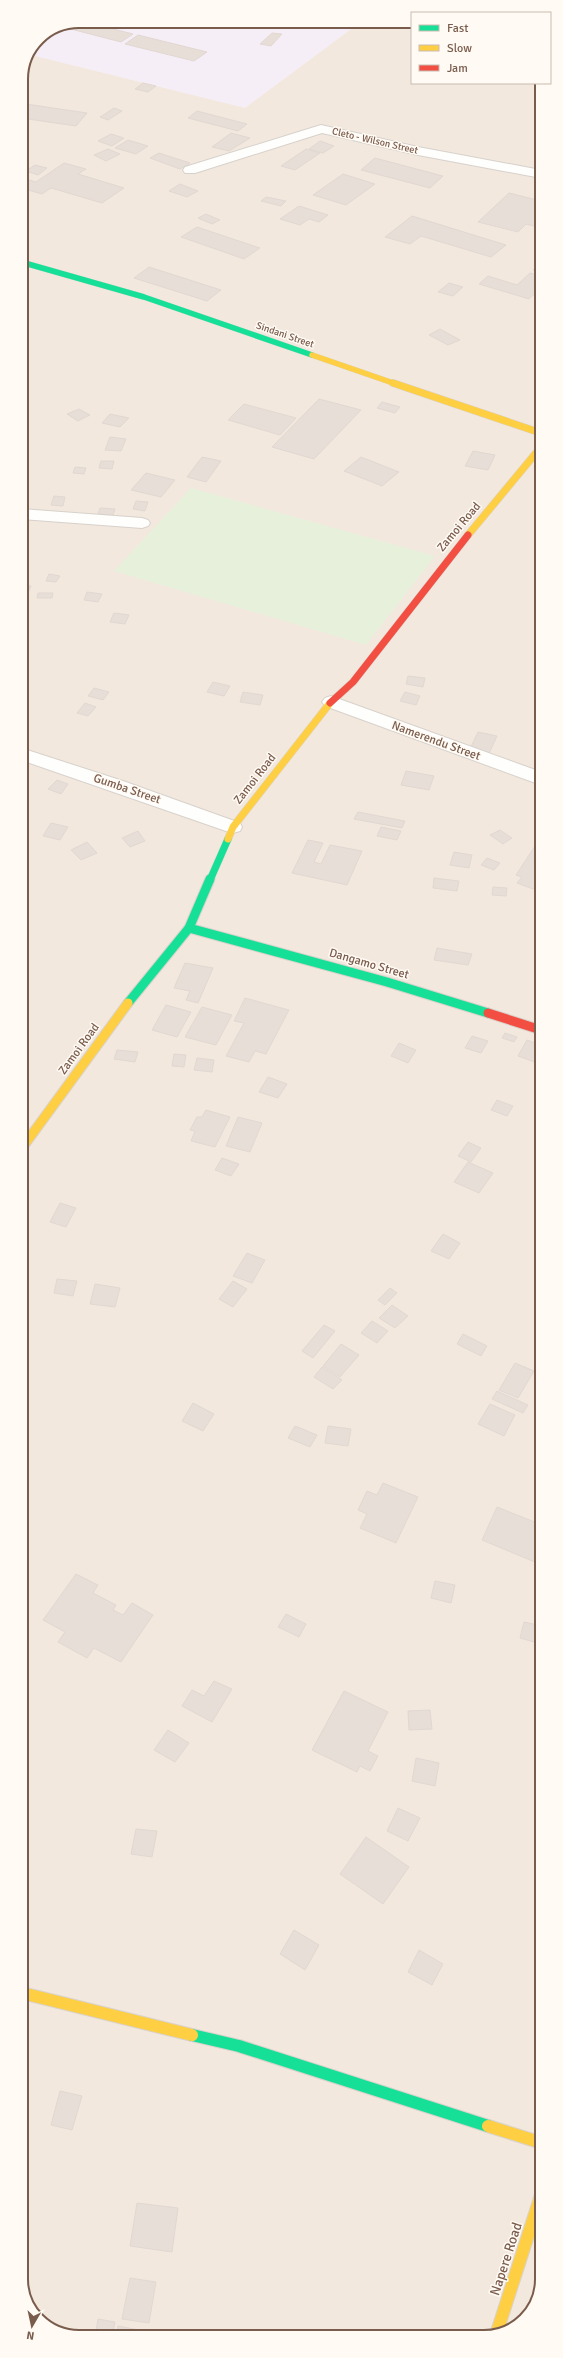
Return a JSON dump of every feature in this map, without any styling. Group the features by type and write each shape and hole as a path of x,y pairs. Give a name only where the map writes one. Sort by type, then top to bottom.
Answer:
{"street":[{"name":"Cleto - Wilson Street","path":"190,170 322,129 418,151 535,173"},
{"name":"Sindani Street","path":"28,264 144,297 535,431"},
{"name":"Zamoi Road","path":"28,1140 130,1000 189,928 233,827 331,702 352,682 436,574 535,454"},
{"path":"28,515 142,523"},
{"name":"Namerendu Street","path":"331,702 535,777"},
{"name":"Gumba Street","path":"28,756 116,785 233,827"},
{"name":"Dangamo Street","path":"189,928 387,982 535,1028"},
{"path":"28,1995 240,2046 535,2141"},
{"name":"Napere Road","path":"498,2328 535,2214"}],"shaded area":[{"path":"79,28 411,28 411,84 535,84 535,2286 525,2310 518,2317 504,2326 494,2329 75,2330 59,2326 52,2322 52,2306 36,2306 29,2289 28,79 32,59 43,43 59,32"},
{"path":"79,28 353,28 245,108 34,56 43,43 59,32"}],"green space":[{"path":"191,488 435,556 366,645 114,571"}],"building":[{"path":"109,28 133,34 121,42 70,29"},
{"path":"272,33 282,34 271,46 260,44"},
{"path":"138,35 207,52 194,61 125,44"},
{"path":"143,83 156,86 148,92 135,89"},
{"path":"28,104 87,113 76,126 28,119"},
{"path":"114,108 122,111 108,120 100,117"},
{"path":"197,111 247,124 238,131 188,118"},
{"path":"231,133 250,138 229,151 212,147"},
{"path":"111,134 124,138 112,146 98,141"},
{"path":"128,140 148,146 136,154 115,148"},
{"path":"320,141 334,146 323,153 309,149"},
{"path":"108,149 120,154 106,161 94,155"},
{"path":"306,149 320,153 295,170 281,166"},
{"path":"159,153 190,163 180,169 150,158"},
{"path":"375,158 443,176 430,188 361,170"},
{"path":"64,163 86,169 78,174 124,188 102,203 51,188 42,194 28,190 28,181 36,182"},
{"path":"35,165 47,168 38,175 28,172 28,170"},
{"path":"343,174 375,184 346,205 313,195"},
{"path":"180,184 198,191 187,197 169,191"},
{"path":"509,193 535,200 535,226 526,224 518,232 478,222"},
{"path":"266,197 286,201 281,206 261,201"},
{"path":"299,206 328,215 319,222 309,219 300,225 280,219"},
{"path":"206,214 220,220 212,224 198,218"},
{"path":"412,216 506,245 491,257 421,236 410,244 385,237"},
{"path":"197,227 260,248 244,259 181,237"},
{"path":"149,267 221,290 207,301 134,278"},
{"path":"530,273 535,274 535,293 529,299 479,284 488,276 517,285"},
{"path":"449,283 463,287 453,296 438,292"},
{"path":"440,329 460,340 448,345 429,335"},
{"path":"319,399 361,410 314,459 272,447"},
{"path":"382,402 400,407 395,413 377,408"},
{"path":"244,404 296,418 280,435 228,420"},
{"path":"79,409 90,415 78,421 67,414"},
{"path":"110,414 129,418 120,427 102,423"},
{"path":"110,437 126,439 121,451 105,450"},
{"path":"473,451 495,455 488,470 465,466"},
{"path":"202,457 221,461 206,482 187,477"},
{"path":"361,457 399,472 382,486 344,471"},
{"path":"101,461 114,461 112,469 99,468"},
{"path":"75,467 86,468 84,474 73,473"},
{"path":"146,473 175,480 161,497 131,490"},
{"path":"54,496 65,497 63,506 51,505"},
{"path":"136,501 148,502 145,511 133,509"},
{"path":"100,508 115,509 113,515 98,514"},
{"path":"49,574 60,576 56,582 46,581"},
{"path":"28,586 31,586 28,593"},
{"path":"87,592 102,594 98,602 84,600"},
{"path":"38,593 53,593 52,598 37,598"},
{"path":"114,613 129,615 125,624 110,622"},
{"path":"408,676 425,678 423,687 406,684"},
{"path":"213,682 230,686 224,696 207,692"},
{"path":"94,688 109,692 103,700 88,696"},
{"path":"243,692 263,695 260,705 240,702"},
{"path":"405,692 420,696 416,705 400,701"},
{"path":"85,703 96,707 88,716 77,713"},
{"path":"478,732 497,736 488,756 469,751"},
{"path":"406,771 434,776 429,790 401,785"},
{"path":"57,780 68,784 61,794 48,789"},
{"path":"358,812 405,821 402,828 354,819"},
{"path":"51,823 68,827 60,840 43,836"},
{"path":"381,827 401,831 397,840 377,836"},
{"path":"500,830 512,838 503,844 490,835"},
{"path":"138,831 145,841 130,847 122,838"},
{"path":"308,840 323,843 314,862 321,864 330,845 362,851 347,885 292,873"},
{"path":"87,842 97,853 81,860 71,850"},
{"path":"535,846 535,890 517,883 522,877 516,875"},
{"path":"454,852 472,855 469,868 450,865"},
{"path":"487,858 500,863 494,870 481,865"},
{"path":"434,878 459,881 457,891 433,888"},
{"path":"493,887 507,888 506,896 492,895"},
{"path":"437,948 472,954 468,965 434,960"},
{"path":"185,963 213,968 198,1003 186,1000 190,991 174,988"},
{"path":"245,998 289,1010 266,1054 255,1051 249,1062 226,1056 244,1023 234,1021"},
{"path":"166,1005 191,1012 177,1037 152,1030"},
{"path":"202,1007 232,1015 216,1045 185,1037"},
{"path":"505,1033 517,1037 514,1042 502,1038"},
{"path":"472,1036 488,1041 481,1053 465,1048"},
{"path":"527,1040 535,1043 535,1062 518,1056"},
{"path":"399,1043 416,1050 408,1063 391,1056"},
{"path":"117,1050 138,1052 135,1062 114,1059"},
{"path":"174,1054 186,1055 184,1067 172,1066"},
{"path":"197,1058 214,1060 212,1072 194,1070"},
{"path":"268,1077 287,1084 278,1098 259,1092"},
{"path":"497,1100 513,1106 507,1116 491,1110"},
{"path":"206,1110 230,1117 215,1147 191,1141 195,1131 190,1130 197,1117 202,1117"},
{"path":"238,1117 262,1123 250,1152 226,1146"},
{"path":"468,1142 481,1148 471,1162 458,1156"},
{"path":"222,1158 239,1164 231,1176 215,1170"},
{"path":"468,1162 493,1173 479,1193 454,1182"},
{"path":"60,1203 76,1208 66,1227 50,1222"},
{"path":"443,1234 460,1243 449,1259 431,1251"},
{"path":"247,1253 265,1260 252,1283 233,1276"},
{"path":"57,1279 77,1281 73,1296 54,1293"},
{"path":"233,1281 247,1289 233,1307 219,1299"},
{"path":"95,1284 120,1288 115,1307 90,1304"},
{"path":"390,1288 397,1293 385,1305 378,1300"},
{"path":"392,1305 408,1316 395,1328 379,1318"},
{"path":"372,1321 388,1331 377,1343 361,1333"},
{"path":"324,1325 335,1331 313,1358 302,1351"},
{"path":"463,1334 487,1346 481,1356 457,1344"},
{"path":"341,1344 359,1355 340,1377 323,1366"},
{"path":"515,1363 534,1371 518,1398 499,1390"},
{"path":"322,1367 342,1380 333,1389 314,1377"},
{"path":"497,1391 528,1405 523,1413 492,1399"},
{"path":"193,1403 214,1414 203,1431 182,1421"},
{"path":"490,1404 515,1415 504,1436 478,1424"},
{"path":"295,1426 317,1435 310,1447 288,1438"},
{"path":"328,1426 351,1429 348,1446 325,1443"},
{"path":"383,1483 418,1497 396,1543 360,1528 367,1514 358,1510 367,1491 377,1495"},
{"path":"497,1507 535,1522 535,1562 482,1540"},
{"path":"76,1574 98,1585 93,1593 116,1605 113,1610 123,1615 132,1603 153,1615 121,1662 94,1648 87,1658 58,1642 65,1632 43,1620"},
{"path":"435,1581 455,1585 451,1603 431,1598"},
{"path":"286,1614 306,1624 299,1637 278,1627"},
{"path":"524,1622 535,1624 535,1642 520,1638"},
{"path":"214,1681 232,1689 212,1722 182,1706 192,1690 204,1696"},
{"path":"344,1691 388,1712 368,1751 378,1756 370,1771 360,1766 357,1772 312,1750"},
{"path":"430,1710 432,1729 409,1730 408,1711"},
{"path":"168,1730 189,1743 175,1762 154,1750"},
{"path":"416,1758 439,1763 435,1786 412,1781"},
{"path":"398,1808 420,1818 408,1841 387,1831"},
{"path":"136,1829 157,1831 152,1857 131,1854"},
{"path":"366,1837 409,1867 383,1904 340,1874"},
{"path":"294,1930 319,1945 305,1970 280,1954"},
{"path":"419,1950 443,1964 432,1985 408,1972"},
{"path":"60,2091 82,2096 72,2130 51,2125"},
{"path":"137,2203 178,2208 172,2252 130,2246"},
{"path":"130,2278 156,2282 149,2323 122,2319"},
{"path":"98,2319 115,2322 113,2330 96,2330"},
{"path":"118,2326 139,2330 117,2330"}],"traffic: fast":[{"path":"28,264 144,297 312,355"},
{"path":"128,1003 189,928 228,839"},
{"path":"189,928 387,982 488,1013"},
{"path":"192,2035 239,2046 488,2126"}],"traffic: slow":[{"path":"312,355 535,431"},
{"path":"468,535 535,454"},
{"path":"228,839 233,827 330,703"},
{"path":"28,1140 128,1003"},
{"path":"28,1994 192,2035"},
{"path":"488,2126 535,2141"},
{"path":"498,2328 535,2214"}],"traffic: jam":[{"path":"330,703 353,682 468,535"},
{"path":"488,1013 535,1028"}]}
